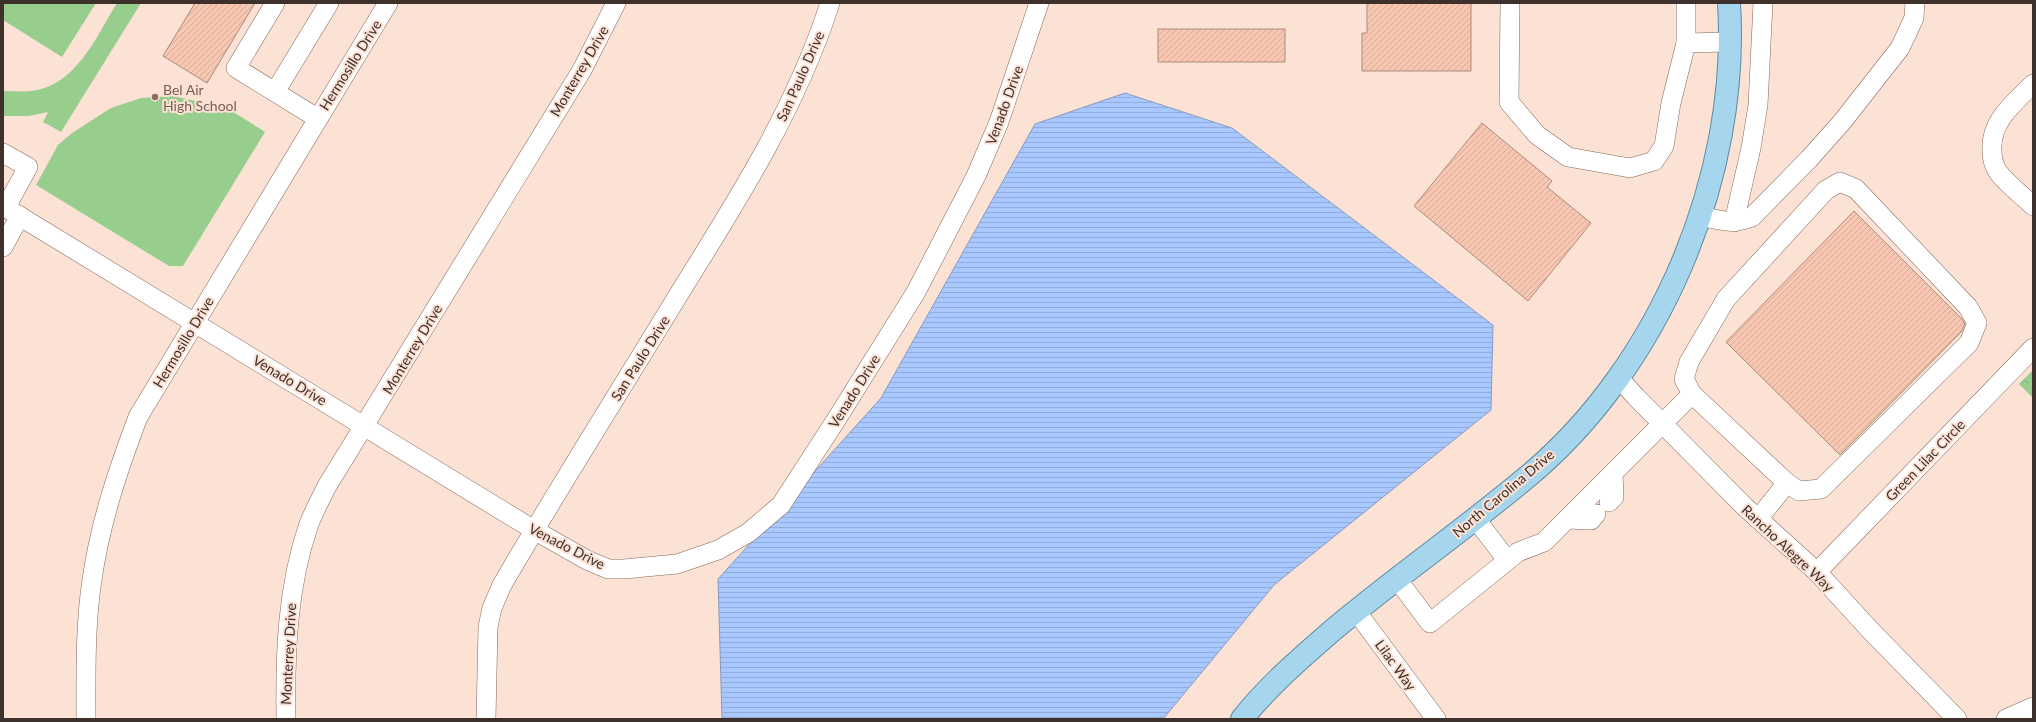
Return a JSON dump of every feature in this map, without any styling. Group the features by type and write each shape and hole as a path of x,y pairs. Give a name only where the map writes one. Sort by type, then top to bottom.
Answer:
{"main road":[{"name":"North Carolina Drive","path":"1242,719 1292,666 1356,611 1528,476 1565,441 1587,417 1618,377 1653,324 1678,274 1699,216 1717,152 1727,89 1730,42 1729,3"}],"street":[{"path":"275,3 236,68 317,118"},
{"path":"274,92 329,3"},
{"name":"Hermosillo Drive","path":"86,719 88,630 92,580 105,514 116,475 138,417 317,118 388,3"},
{"name":"Monterrey Drive","path":"286,719 285,667 287,628 291,595 300,554 310,522 327,486 582,70 616,3"},
{"name":"San Paulo Drive","path":"486,719 488,627 492,608 502,585 534,530 750,179 797,88 830,3"},
{"name":"Venado Drive","path":"10,210 534,530 587,560 608,568 624,569 677,564 718,550 742,536 781,505 836,420 916,292 976,176 999,122 1039,3"},
{"path":"1510,3 1509,102 1537,135 1568,157 1630,168 1654,160 1664,146 1671,103 1686,43 1686,3"},
{"path":"1734,222 1751,148 1758,105 1763,3"},
{"path":"1699,216 1734,222 1752,217 1809,159 1842,122 1900,48 1914,18 1915,3"},
{"path":"1686,43 1730,42"},
{"path":"2033,84 2000,118 1995,126 1991,140 1994,163 1998,172 2033,206"},
{"path":"3,153 28,167 10,210 3,247"},
{"path":"1840,182 1856,189 1968,307 1977,323 1969,343 1821,489 1799,491 1786,483 1692,394 1684,379 1689,362 1726,299 1826,190 1840,182"},
{"name":"Green Lilac Circle","path":"1817,572 2033,348"},
{"name":"Rancho Alegre Way","path":"1618,377 1758,519 1817,572 1871,631 1957,719"},
{"path":"1397,579 1430,623 1518,552 1544,542 1692,394"},
{"path":"1567,519 1591,520 1614,497 1613,474"},
{"path":"1758,519 1786,483"},
{"path":"1475,518 1507,560"},
{"name":"Lilac Way","path":"1356,611 1436,719"},
{"path":"2006,719 2033,707"}],"green space":[{"path":"3,3 96,3 62,57 3,20"},
{"path":"117,3 141,3 61,132 43,122 48,112 29,116 3,116 3,91 31,91 47,87 60,80 83,58"},
{"path":"173,96 227,108 265,132 183,266 169,266 36,185 58,145 72,133 111,108 141,98"},
{"path":"2033,370 2033,398 2019,384"}],"water":[{"path":"1125,93 1232,128 1493,325 1491,410 1274,585 1163,719 722,719 718,579 881,398 1035,124"}],"building":[{"path":"195,3 255,3 207,83 163,56"},
{"path":"1367,3 1471,3 1471,71 1362,71 1362,33 1367,33"},
{"path":"1158,29 1285,29 1285,62 1158,62"},
{"path":"1482,123 1552,181 1547,187 1591,223 1528,301 1414,206"},
{"path":"1854,211 1962,319 1965,324 1962,331 1840,455 1726,342"}],"place":[{"name":"Bel Air High School","path":"155,97"}]}
